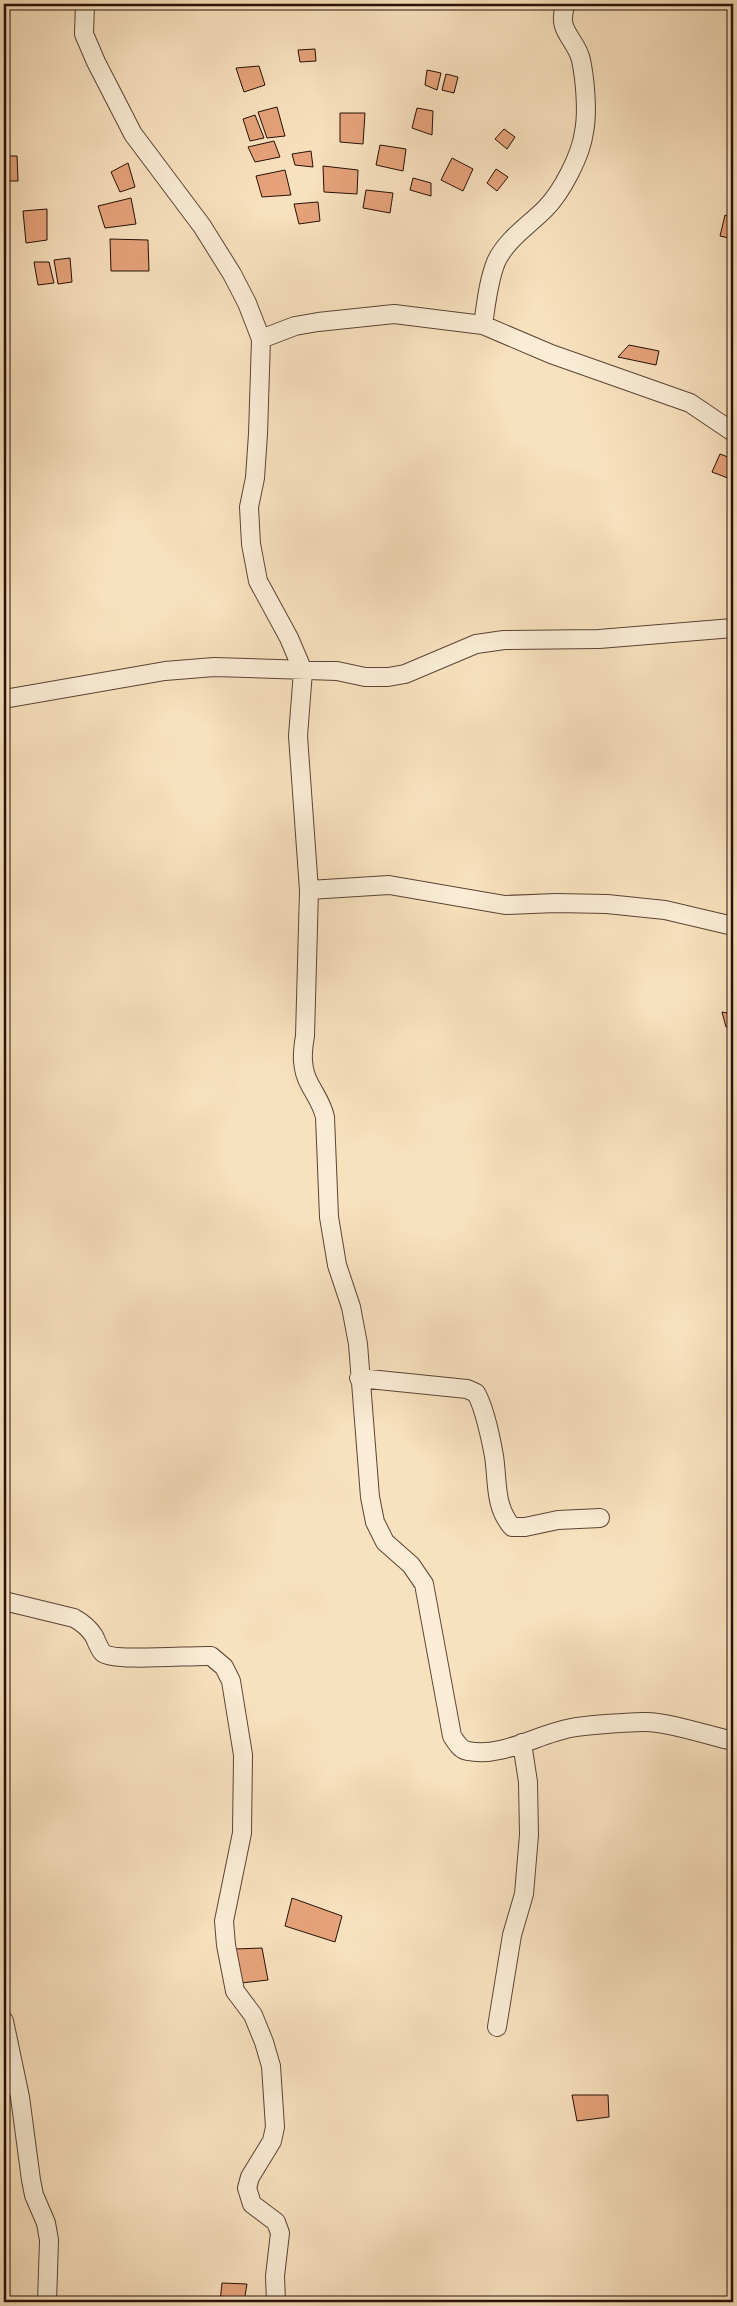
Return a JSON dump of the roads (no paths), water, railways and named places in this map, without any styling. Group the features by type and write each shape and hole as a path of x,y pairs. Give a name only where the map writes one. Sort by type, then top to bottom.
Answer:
{"street":[{"path":"85,4 84,34 96,62 133,134 202,226 232,274 247,303 261,339 260,409 255,478 249,507 251,544 258,581 289,638 303,671 298,736 309,890 305,1036 302,1054 309,1084 322,1106 325,1117 329,1217 337,1265 351,1307 358,1344 359,1378 369,1460 370,1497 375,1522 385,1542 411,1566 424,1584 452,1736 458,1745 466,1751 511,1748 539,1736 571,1728 646,1722 733,1741"},
{"path":"483,326 487,294 496,261 512,238 547,207 575,164 584,132 585,107 581,58 567,35 562,21 566,4"},
{"path":"261,339 295,326 394,314 483,326 551,354 690,404 733,432"},
{"path":"4,699 166,671 214,667 337,672 365,677 388,677 405,674 476,644 504,640 599,639 733,628"},
{"path":"309,890 389,885 505,906 556,903 607,904 665,910 733,926"},
{"path":"359,1378 467,1388 476,1393 494,1456 498,1502 504,1518 512,1527 525,1528 558,1520 600,1518"},
{"path":"4,1601 74,1618 84,1624 93,1634 101,1651 108,1656 128,1658 211,1656 224,1667 232,1681 243,1755 242,1833 224,1921 226,1945 235,1992 253,2014 271,2066 275,2127 272,2141 250,2178 247,2188 252,2204 276,2222 280,2233 275,2276 276,2302"},
{"path":"497,2027 512,1935 524,1894 526,1874 529,1835 528,1782 522,1743"},
{"path":"4,2021 20,2097 34,2195 46,2223 49,2240 47,2302"}]}
